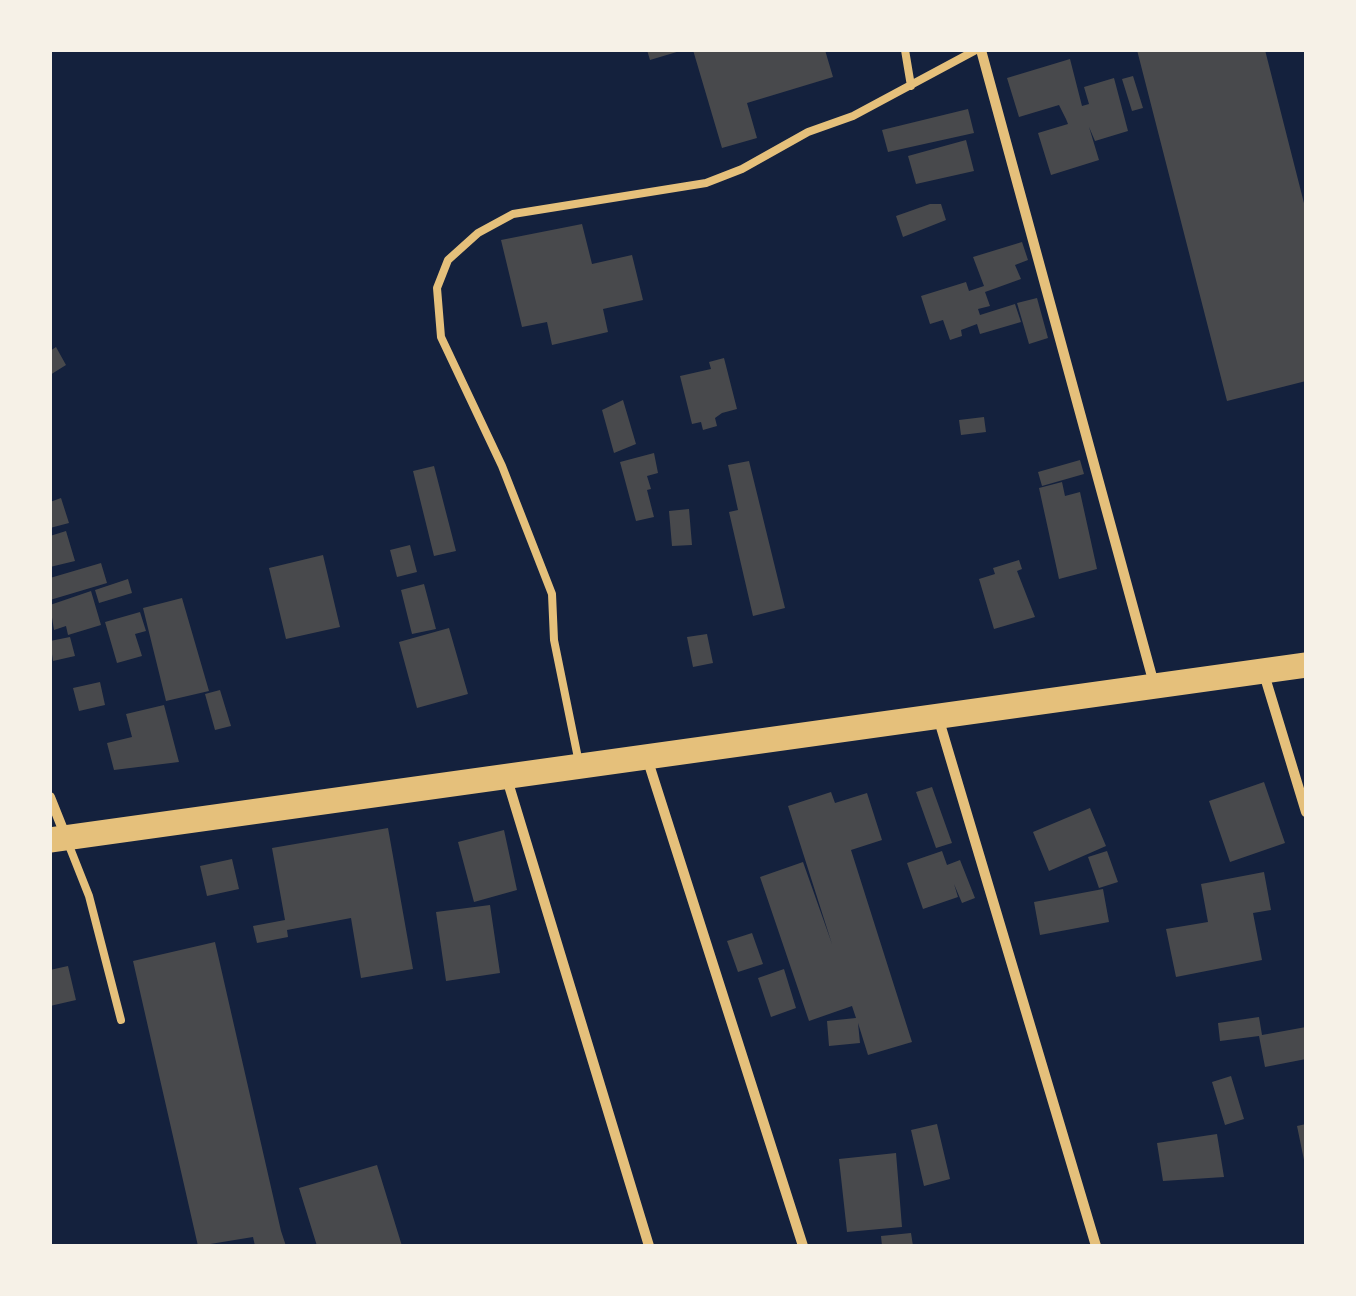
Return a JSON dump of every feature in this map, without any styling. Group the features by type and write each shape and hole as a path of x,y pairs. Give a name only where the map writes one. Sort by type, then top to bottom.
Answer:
{"highway":[{"path":"58,839 1306,665"}],"street":[{"path":"979,50 1154,685"},
{"path":"1263,671 1306,812"},
{"path":"938,717 1096,1246"},
{"path":"647,758 804,1246"},
{"path":"507,778 649,1246"},
{"path":"50,797 58,839"}],"lane":[{"path":"905,50 911,86"},
{"path":"580,767 554,640 552,594 502,466 441,337 436,308 442,270 457,248 513,214 706,182 742,170 808,132 853,116 979,50"},
{"path":"58,839 89,896 122,1020"}],"building":[{"path":"647,50 680,50 680,51 650,60"},
{"path":"693,50 825,50 833,77 747,103 757,138 722,148"},
{"path":"1137,50 1265,50 1306,211 1306,381 1227,401"},
{"path":"1070,59 1082,106 1089,104 1084,87 1114,78 1128,131 1095,141 1089,127 1099,160 1051,175 1038,133 1068,124 1066,119 1059,105 1019,117 1007,78"},
{"path":"1133,76 1143,108 1132,111 1122,79"},
{"path":"968,109 974,133 888,152 882,130"},
{"path":"966,140 974,171 916,184 908,156"},
{"path":"941,204 946,220 903,237 896,216"},
{"path":"582,224 592,264 632,255 643,300 603,309 608,332 552,345 547,322 522,327 501,240"},
{"path":"1022,242 1028,260 1015,265 1021,279 985,292 990,306 978,309 980,315 1015,304 1021,322 980,334 977,324 950,340 943,320 930,324 921,296 966,282 969,291 984,286 973,257"},
{"path":"1037,298 1048,338 1029,344 1017,303"},
{"path":"56,347 66,365 50,375 50,351"},
{"path":"724,358 737,409 722,413 715,418 717,426 703,430 701,422 692,424 680,376 711,369 709,362"},
{"path":"623,400 636,444 614,453 602,410"},
{"path":"984,417 986,432 961,435 959,420"},
{"path":"654,453 658,473 647,476 651,489 647,490 654,517 636,521 620,462"},
{"path":"1080,460 1084,474 1042,486 1038,472"},
{"path":"749,461 785,608 753,616 729,512 738,510 728,465"},
{"path":"434,466 456,551 434,556 413,471"},
{"path":"1062,482 1065,496 1080,492 1097,569 1059,579 1039,488"},
{"path":"61,498 69,523 50,528 50,502"},
{"path":"689,509 692,545 672,546 669,511"},
{"path":"66,531 75,561 50,567 50,536"},
{"path":"410,545 417,572 397,577 390,550"},
{"path":"323,555 340,627 286,639 269,568"},
{"path":"1019,560 1022,569 1017,571 1035,617 994,629 979,579 995,574 993,568"},
{"path":"101,563 107,583 50,600 50,578"},
{"path":"128,579 132,593 99,603 95,590"},
{"path":"424,584 436,629 412,634 401,590"},
{"path":"91,591 101,625 68,635 66,626 54,630 50,605"},
{"path":"182,598 209,691 166,701 143,608"},
{"path":"140,612 146,631 135,634 142,656 117,663 105,622"},
{"path":"449,628 468,694 417,708 399,642"},
{"path":"707,634 713,663 693,667 687,637"},
{"path":"70,637 75,656 53,661 50,641"},
{"path":"100,682 105,705 79,711 73,688"},
{"path":"220,690 231,726 215,730 205,694"},
{"path":"164,705 179,762 114,770 107,743 132,737 126,714"},
{"path":"1264,782 1285,843 1230,862 1209,801"},
{"path":"932,787 952,843 936,848 916,792"},
{"path":"831,792 835,803 867,793 882,840 851,850 912,1042 868,1055 858,1023 860,1043 829,1046 827,1021 856,1018 852,1006 809,1021 760,877 803,862 832,944 788,806"},
{"path":"1090,808 1106,846 1049,871 1033,832"},
{"path":"388,828 413,969 361,978 351,918 287,930 288,937 257,943 253,926 285,920 272,848"},
{"path":"504,830 517,890 474,902 458,842"},
{"path":"942,851 947,865 960,860 975,898 962,903 954,884 958,897 923,909 907,863"},
{"path":"1107,851 1118,882 1099,888 1088,857"},
{"path":"232,859 239,889 207,896 200,866"},
{"path":"1264,872 1271,910 1253,913 1262,960 1176,977 1166,929 1208,922 1201,884"},
{"path":"1103,889 1109,922 1040,935 1034,902"},
{"path":"490,905 500,973 446,981 436,912"},
{"path":"752,933 763,964 738,972 727,941"},
{"path":"215,942 286,1246 255,1246 253,1237 198,1246 133,961"},
{"path":"68,966 76,1000 50,1006 50,970"},
{"path":"784,969 796,1008 771,1017 758,978"},
{"path":"1259,1017 1262,1035 1306,1027 1306,1059 1265,1067 1259,1036 1220,1041 1218,1023"},
{"path":"1231,1076 1244,1119 1225,1125 1212,1082"},
{"path":"937,1124 950,1179 924,1186 911,1130"},
{"path":"1306,1124 1306,1160 1304,1160 1297,1126"},
{"path":"1217,1134 1224,1177 1163,1181 1157,1143"},
{"path":"896,1153 902,1227 847,1232 839,1159"},
{"path":"377,1165 402,1246 317,1246 299,1188"},
{"path":"911,1233 913,1246 882,1246 881,1236"}]}
